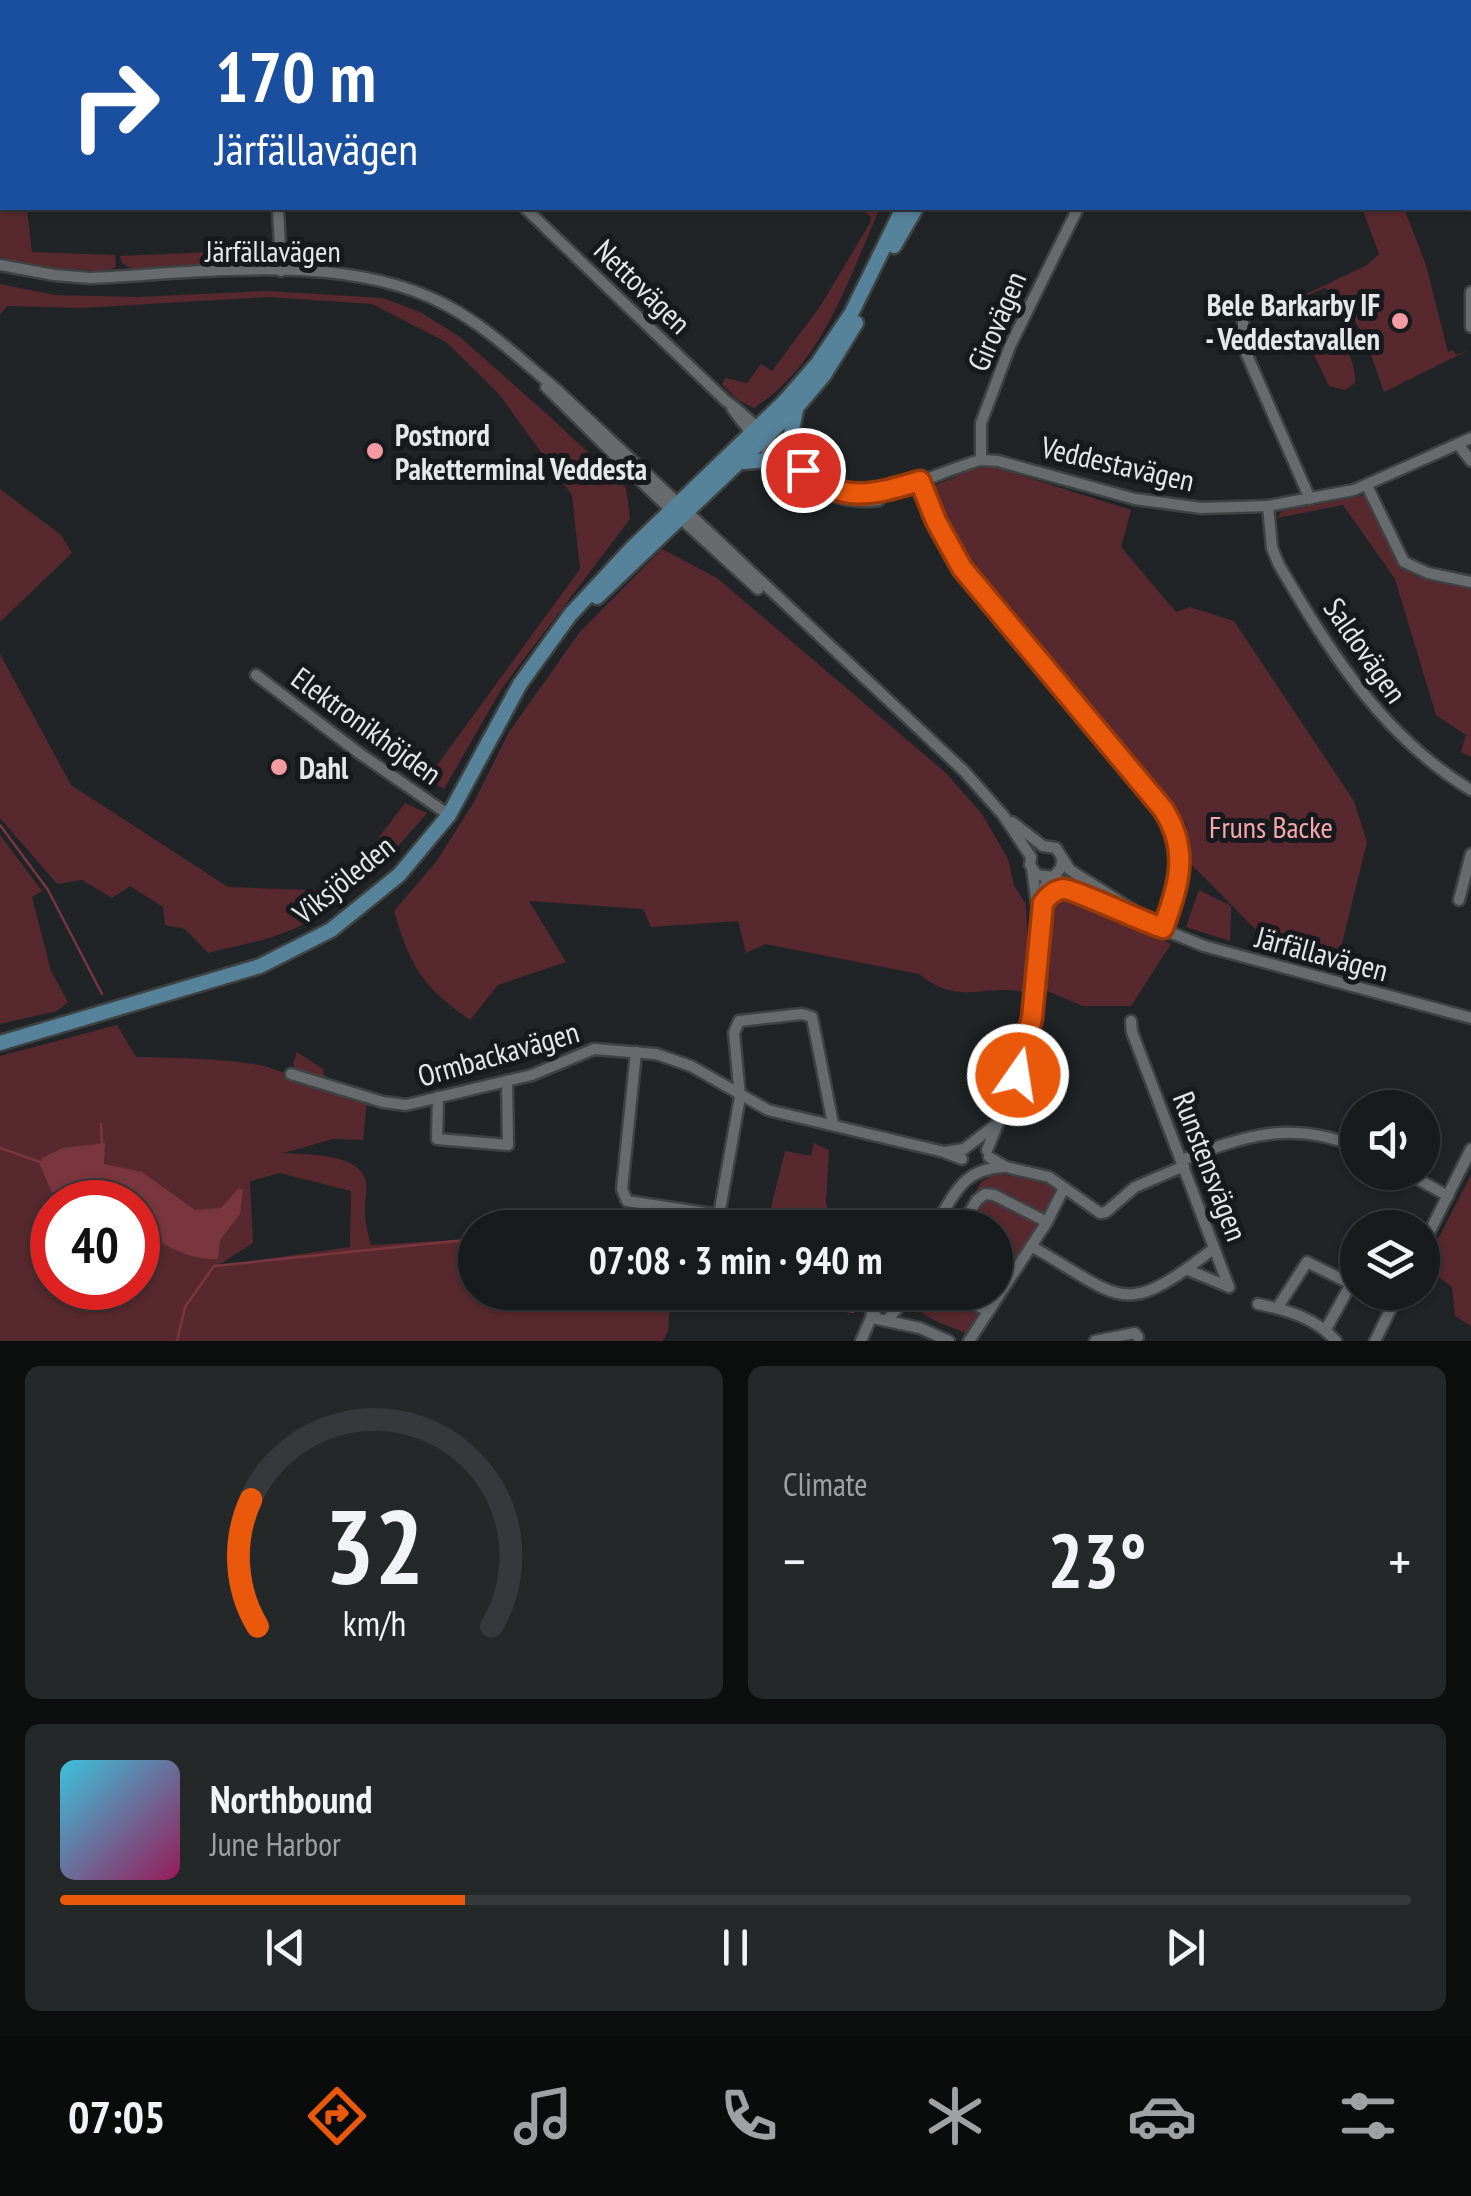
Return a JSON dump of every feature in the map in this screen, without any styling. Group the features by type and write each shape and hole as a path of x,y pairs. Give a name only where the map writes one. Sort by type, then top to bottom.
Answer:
{"main road":[{"name":"Viksjöleden","path":"0,1043 260,966 331,930 399,875 449,815 520,684 594,588 760,434 797,407 850,335 908,210"},
{"name":"Viksjöleden","path":"680,511 738,464 840,332 908,210"},
{"path":"797,407 790,438 803,470"},
{"path":"738,464 778,458"}],"street":[{"path":"278,210 281,271"},
{"name":"Nettovägen","path":"527,210 760,434"},
{"name":"Girovägen","path":"980,460 982,423 1010,346 1077,210"},
{"name":"Järfällavägen","path":"0,265 54,276 90,278 281,271 350,274 425,295 476,323 522,361 742,575 822,640 950,758 1003,815 1043,846"},
{"path":"1471,292 1471,328"},
{"path":"1243,322 1243,346 1310,499"},
{"path":"760,434 778,458 815,490 850,501 886,498 920,481"},
{"path":"760,434 803,470 834,489 861,494 881,493 980,460"},
{"name":"Veddestavägen","path":"980,460 998,461 1135,499 1201,508 1268,506 1367,486 1471,438"},
{"path":"1458,444 1471,461"},
{"path":"920,481 962,568 1170,820 1182,864 1163,928"},
{"path":"1367,486 1404,562 1428,573 1471,582"},
{"name":"Saldovägen","path":"1268,506 1272,548 1279,565 1369,703 1412,748 1471,790"},
{"name":"Elektronikhöjden","path":"256,676 449,815"},
{"name":"Järfällavägen","path":"1003,815 1031,863"},
{"path":"1031,863 1040,877 1051,877 1059,872 1062,860 1056,848 1043,846 1031,863 1041,926"},
{"path":"1459,900 1471,854"},
{"name":"Järfällavägen","path":"1062,860 1108,896 1163,928"},
{"path":"945,1210 984,1162 1018,1075 1032,1018 1043,903 1051,877"},
{"name":"Järfällavägen","path":"1051,877 1100,904 1204,946 1471,1018"},
{"path":"1043,903 1056,891 1080,892"},
{"path":"636,1052 622,1189 627,1201 719,1215 740,1097 734,1033 736,1024 743,1020 809,1015 816,1024 834,1124"},
{"name":"Runstensvägen","path":"1131,1020 1132,1032 1229,1287 1188,1270"},
{"name":"Ormbackavägen","path":"291,1074 383,1102 406,1104 507,1081 594,1049 636,1052 673,1058 768,1110 966,1154"},
{"path":"438,1098 437,1139 508,1145 507,1081"},
{"path":"954,1194 966,1154 997,1124"},
{"path":"966,1154 1049,1177 1100,1212 1106,1212 1134,1187 1242,1139 1272,1133 1328,1135 1340,1140"},
{"path":"1440,1212 1471,1150"},
{"path":"966,1154 984,1162"},
{"path":"969,1341 1047,1222 1064,1188"},
{"path":"1437,1190 1448,1196"},
{"path":"971,1210 986,1194 994,1195 1047,1222"},
{"path":"1031,1246 1104,1290 1125,1295 1149,1293 1188,1270 1213,1249"},
{"path":"1278,1307 1307,1262 1352,1284 1326,1329"},
{"path":"1258,1304 1278,1307 1326,1329 1336,1341"},
{"path":"863,1341 872,1310"},
{"path":"873,1310 877,1318 920,1328 949,1341"},
{"path":"863,1341 892,1310"},
{"path":"905,1310 920,1328"},
{"path":"1375,1341 1391,1310"},
{"path":"1095,1341 1134,1333 1138,1337"}],"green space":[{"path":"0,210 27,210 32,252 115,255 116,267 107,271 34,267 0,257"},
{"path":"862,210 879,210 816,344 778,390 754,408 738,400 722,384 725,378 747,383 761,364 772,371 821,305 871,217"},
{"name":"Bele Barkarby IF - Veddestavallen","path":"1363,210 1405,210 1426,265 1448,352 1453,350 1456,355 1469,350 1384,392 1362,333 1335,294 1324,288 1288,305 1283,315 1274,320 1269,312 1367,265 1379,254"},
{"path":"260,250 257,266 132,269 122,263 120,256"},
{"path":"0,284 55,295 137,297 267,291 383,298 422,313 460,337 626,488 630,519 502,688 444,789 427,779 580,569 572,495 499,394 446,342 372,304 268,297 81,308 7,306 0,315"},
{"path":"1333,334 1346,349 1354,370 1355,383 1345,390 1329,386 1313,353 1320,337"},
{"name":"Fruns Backe","path":"985,464 1131,510 1121,547 1176,612 1190,607 1234,621 1354,801 1367,842 1337,964 1276,950 1191,864 1186,824 968,556 931,487"},
{"path":"0,489 61,535 72,553 0,622"},
{"path":"1366,495 1386,540 1408,571 1429,580 1471,587 1471,757 1461,752 1466,735 1436,715 1395,579 1343,505 1277,518 1282,511"},
{"path":"662,549 717,578 946,773 982,814 1008,859 1014,886 1026,904 1030,993 948,990 919,974 765,944 746,953 738,921 651,927 643,909 529,901 566,962 498,985 470,1020 429,986 406,947 394,911 436,862 474,802 509,732 579,633"},
{"path":"0,654 71,785 228,887 338,891 405,803 427,813 366,880 331,908 281,934 208,953 185,929 165,925 163,907 130,886 112,898 82,880 57,884 0,818"},
{"path":"0,835 42,891 32,897 51,971 68,1002 57,1011 0,1024"},
{"path":"1199,890 1231,906 1230,941 1186,927"},
{"path":"1070,893 1171,944 1131,1006 1083,1006 1045,990 1051,899"},
{"path":"117,1025 136,1057 228,1061 292,1074 297,1073 293,1063 297,1052 323,1069 328,1092 367,1101 363,1140 333,1139 283,1153 344,1160 362,1173 371,1245 458,1240 458,1310 670,1310 663,1341 0,1341 0,1056","holes":["280,1173 351,1191 350,1247 217,1266 253,1243 250,1181"]},
{"path":"814,1143 829,1150 828,1210 770,1210 785,1151 811,1156"},
{"path":"997,1173 1051,1184 1057,1192 1047,1222 1013,1271 1013,1210 964,1210 982,1181"},
{"path":"1471,1175 1471,1326 1455,1316 1452,1287 1440,1278 1440,1235"},
{"path":"920,1310 985,1310 965,1333"}],"shaded area":[{"path":"105,1143 104,1164 142,1172 153,1180 46,1180 40,1165 42,1158 63,1148"},
{"path":"160,1185 195,1210 221,1208 239,1188 243,1190 240,1214 220,1240 218,1259 175,1250 160,1241"}],"waterway":[{"path":"0,825 48,890 102,994"},
{"path":"101,1124 102,1143"},
{"path":"0,1148 40,1162"},
{"path":"177,1341 185,1307 214,1266 458,1241"},
{"path":"842,1310 854,1310"}],"place":[{"name":"Bele Barkarby IF - Veddestavallen","path":"1400,321"},
{"name":"Postnord Paketterminal Veddesta","path":"375,451"},
{"name":"Dahl","path":"279,767"}],"route":[{"path":"803,470 815,480 847,493 881,493 920,481 962,568 1163,809 1176,831 1182,864 1163,928 1070,889 1052,893 1043,903 1032,1018 1018,1075"}]}
